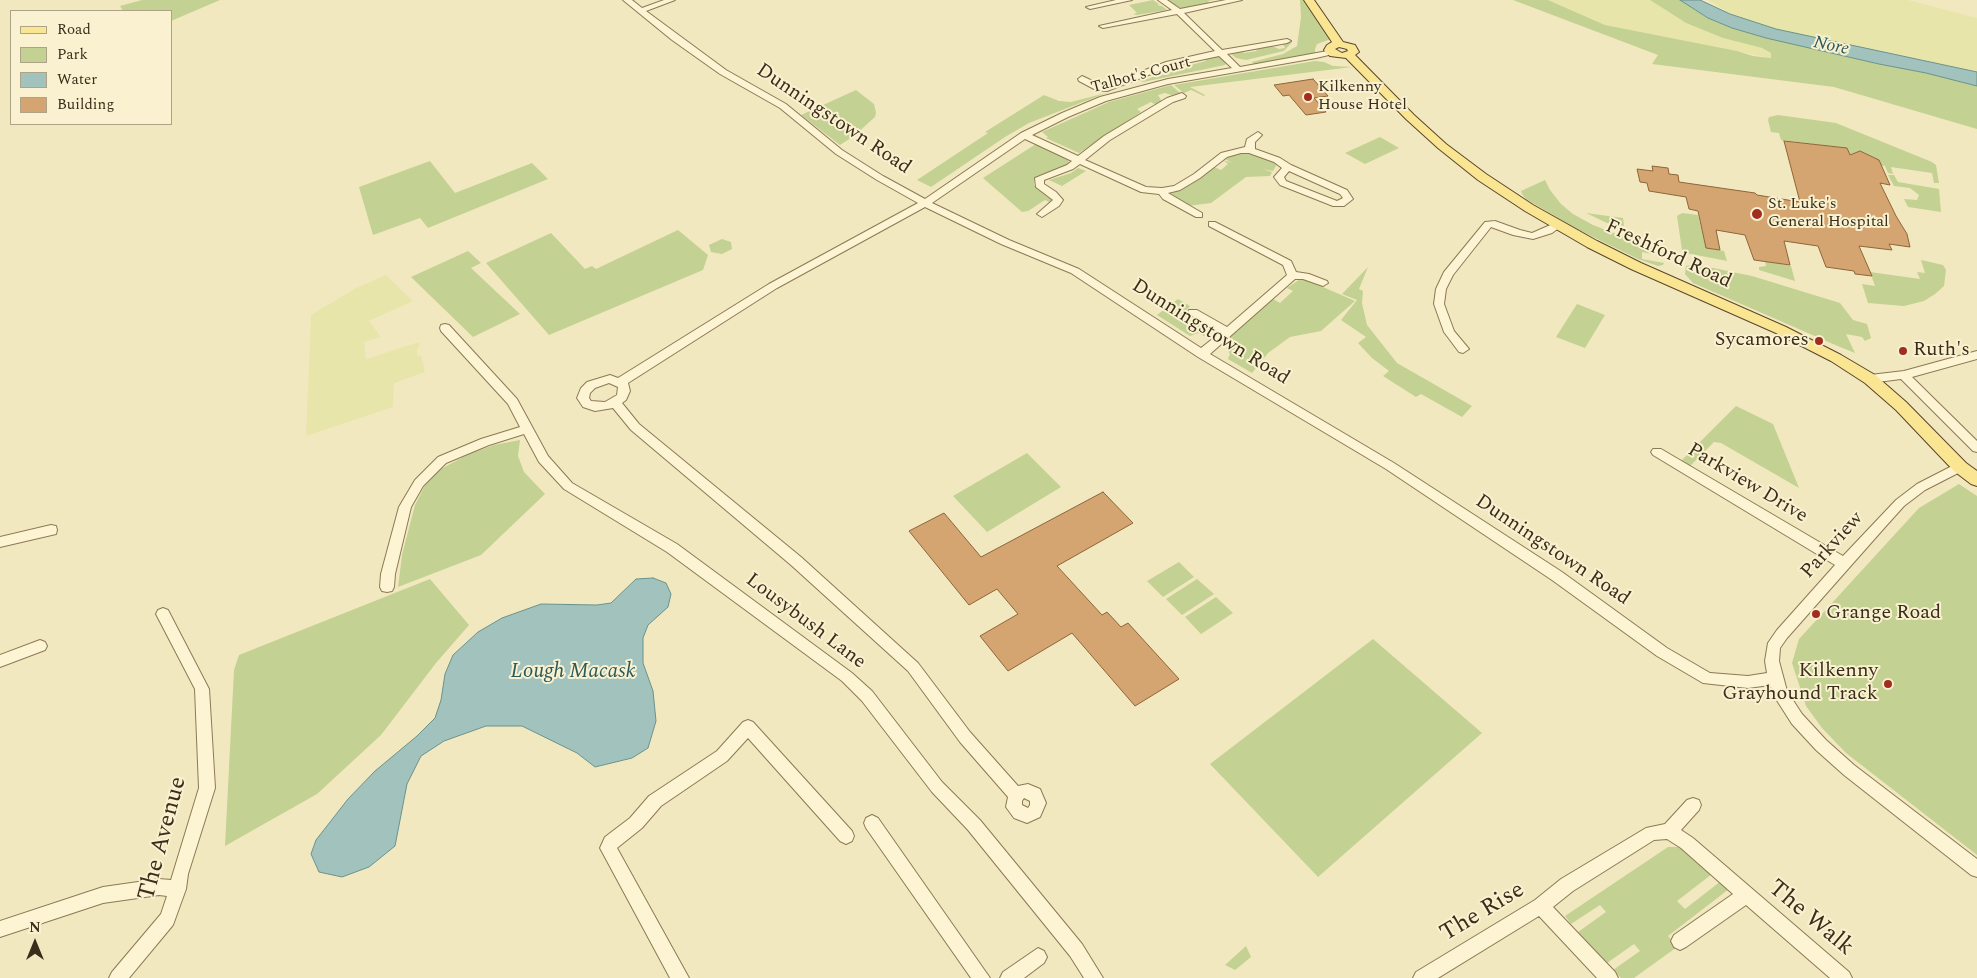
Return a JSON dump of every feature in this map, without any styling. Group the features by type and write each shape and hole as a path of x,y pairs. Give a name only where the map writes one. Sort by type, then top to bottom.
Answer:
{"main road":[{"name":"Freshford Road","path":"1309,0 1340,44 1348,45 1354,49 1354,52 1349,55 1393,101 1442,146 1489,182 1558,224 1636,266 1811,344 1836,358 1870,380 1901,406 1960,467 1977,480"},
{"path":"1340,44 1330,46 1328,49 1337,55 1349,55"}],"street":[{"name":"Dunningstown Road","path":"627,0 675,38 723,72 783,106 839,152 880,178 1006,242 1075,271 1202,354 1390,466 1557,576 1662,652 1708,678 1748,682 1775,678"},
{"path":"640,11 670,0"},
{"path":"1103,26 1124,11 1128,0"},
{"path":"1162,0 1178,11 1237,69"},
{"path":"1090,7 1124,11 1178,11 1238,0"},
{"path":"1082,79 1099,88 1107,88 1169,64 1221,52 1287,41"},
{"name":"Talbot's Court","path":"620,383 773,286 925,202 1024,135 1065,115 1118,95 1168,82 1330,52"},
{"name":"Talbot's Court","path":"1042,214 1056,204 1058,200 1039,184 1040,178 1062,171 1107,138 1167,99 1182,96"},
{"path":"1024,135 1136,187 1162,191 1177,188 1197,176 1224,155 1240,150 1250,150 1277,160 1288,167 1344,192 1348,199 1346,202 1336,204 1283,183 1279,177 1288,167"},
{"path":"1250,150 1250,141 1258,135"},
{"path":"1162,191 1166,197 1196,212"},
{"path":"1212,224 1287,263 1292,275"},
{"path":"1463,349 1449,332 1439,304 1441,288 1448,274 1488,224 1494,224 1517,233 1533,236 1548,231 1558,224"},
{"path":"1202,354 1290,279 1292,275"},
{"path":"1292,275 1305,276 1323,283"},
{"path":"1193,312 1227,332"},
{"name":"Lousybush Lane","path":"445,328 513,402 543,459 568,486 672,548 847,677 867,696 937,787 974,825 1076,950 1094,978"},
{"path":"1870,380 1904,375 1977,355"},
{"path":"1904,375 1977,448"},
{"path":"610,380 620,383 624,391 622,397 615,403 595,407 587,404 584,398 585,391 591,385 600,381 610,380"},
{"path":"615,403 635,427 796,561 913,667 965,737 1000,779 1016,794"},
{"path":"387,587 388,574 405,507 419,483 442,460 485,442 527,429"},
{"name":"Parkview Drive","path":"1657,452 1845,564"},
{"name":"Parkview","path":"1960,467 1921,487 1900,503 1782,634 1773,647 1772,661 1775,678 1781,694 1797,719 1821,745 1848,770 1977,869"},
{"path":"0,542 51,530"},
{"name":"The Avenue","path":"118,978 167,919 178,889 180,874 207,788 202,689 163,614"},
{"path":"0,661 40,646"},
{"path":"680,978 608,848 611,842 636,823 655,800 722,756 748,727 846,836"},
{"path":"1669,831 1693,805"},
{"path":"872,823 980,978"},
{"name":"The Rise","path":"1422,978 1541,906 1567,885 1652,833 1669,831"},
{"name":"The Walk","path":"1669,831 1687,843 1843,978"},
{"path":"0,928 103,896 159,887 178,889"},
{"name":"The Walk","path":"1680,941 1746,896"},
{"path":"1541,906 1609,978"},
{"path":"1009,978 1038,957"}],"shaded area":[{"path":"1548,0 1650,0 1686,23 1723,38 1762,48 1771,53 1771,58 1605,25"},
{"path":"1708,0 1908,0 1977,18 1977,72 1776,29 1730,14"},
{"path":"386,275 413,301 369,321 381,337 364,342 366,359 419,342 420,346 417,348 417,356 421,355 425,372 394,383 393,407 306,436 311,315 356,288"}],"green space":[{"path":"142,0 220,0 172,21 172,10 122,10 120,6"},
{"path":"1153,0 1159,4 1157,5 1167,10 1137,15 1133,14 1137,13 1129,5"},
{"path":"1166,0 1213,0 1208,1 1210,4 1182,9"},
{"path":"1300,0 1304,0 1331,39 1317,44 1315,54 1254,64 1252,62 1283,54 1297,46 1301,17"},
{"path":"1513,0 1548,0 1605,25 1737,51 1753,56 1771,58 1771,53 1762,48 1723,38 1686,23 1650,0 1680,0 1708,18 1732,28 1766,38 1977,86 1977,129 1834,87 1652,64 1658,55"},
{"path":"1292,42 1284,51 1246,60 1236,58 1230,53 1240,50 1244,53 1257,51 1255,48 1272,46 1279,49 1285,48 1283,44"},
{"path":"1218,56 1227,62 1225,65 1143,82 1138,79 1144,76 1148,79 1155,76 1152,73 1155,72 1164,75 1170,74 1167,69 1169,67 1179,64 1183,67 1206,61 1203,58"},
{"path":"1315,61 1333,66 1352,67 1190,87 1204,96 1191,90 1184,93 1174,85"},
{"path":"1171,85 1180,93 1158,95 1161,100 1156,105 1151,102 1137,109 1141,112 1079,153 1046,138 1048,137 1042,132 1109,102"},
{"path":"856,90 874,104 875,117 854,136 840,145 801,115"},
{"path":"1106,93 1029,123 931,187 917,180 988,133 985,132 1044,95 1059,101 1071,102"},
{"path":"1778,115 1836,123 1932,162 1936,165 1939,183 1934,183 1932,173 1891,167 1893,174 1888,173 1885,166 1864,163 1875,158 1860,151 1850,155 1847,148 1781,140 1779,133 1771,132 1768,120 1769,117"},
{"path":"1380,137 1399,148 1365,164 1345,153"},
{"path":"1036,144 1067,158 1069,163 1037,176 1034,181 1034,185 1050,195 1054,201 1051,203 1045,200 1028,211 1022,212 983,178"},
{"path":"1239,152 1249,152 1277,164 1273,171 1263,169 1272,172 1270,176 1246,177 1211,203 1187,206 1172,197 1172,193 1180,190 1214,167 1221,170 1228,164 1223,160 1232,163 1225,159"},
{"path":"430,161 455,193 532,163 548,179 428,228 420,218 373,235 359,187"},
{"path":"1078,168 1086,171 1062,186 1049,180 1071,173"},
{"path":"1888,175 1894,175 1898,182 1939,189 1941,212 1908,207 1904,199 1917,200 1919,195 1910,188 1894,186"},
{"path":"1545,180 1561,204 1573,214 1593,225 1661,251 1662,256 1642,252 1642,259 1664,263 1663,265 1658,266 1638,259 1577,229 1526,199 1522,194 1521,191"},
{"path":"1586,213 1623,218 1624,226 1607,223"},
{"path":"1682,213 1698,215 1706,248 1724,251 1727,261 1686,253 1682,250 1677,216"},
{"path":"678,230 708,255 703,270 549,335 486,263 551,233 585,269 592,266 596,269"},
{"path":"722,239 731,242 732,249 722,254 711,252 709,245"},
{"path":"468,251 481,263 471,268 520,314 473,337 411,277"},
{"path":"1921,260 1943,265 1946,270 1944,286 1935,294 1924,301 1904,306 1868,303 1862,284 1875,286 1870,272 1920,279 1917,272 1925,273"},
{"path":"1765,261 1791,266 1795,281 1759,270 1759,267 1766,266"},
{"path":"1694,264 1752,276 1840,303 1853,320 1867,324 1871,338 1865,341 1862,337 1846,334 1855,353 1840,347 1693,283 1685,274 1686,266"},
{"path":"1368,267 1359,289 1363,291 1362,303 1367,325 1397,363 1472,406 1462,417 1421,394 1416,397 1383,376 1389,371 1372,358 1358,343 1366,337 1341,320 1357,300 1342,294"},
{"path":"1299,280 1307,280 1355,301 1321,331 1290,337 1268,353 1252,373 1228,359 1230,354 1226,348 1228,345 1224,342 1273,299 1280,303 1293,291 1287,288"},
{"path":"1178,299 1190,306 1185,312 1213,329 1204,336 1198,333 1190,336 1157,315"},
{"path":"1577,304 1605,315 1585,348 1556,337"},
{"path":"1736,406 1773,424 1799,488 1721,443 1714,442 1690,466 1681,461"},
{"path":"520,440 518,456 524,472 545,494 481,555 398,587 402,555 415,505 425,485 439,470 469,454 494,445"},
{"path":"1027,453 1061,487 987,532 953,496"},
{"name":"Kilkenny Grayhound Track","path":"1959,484 1977,496 1977,855 1846,753 1822,728 1806,706 1792,663 1799,639 1919,508"},
{"path":"1179,562 1194,577 1163,597 1147,581"},
{"path":"430,579 469,625 436,663 381,735 317,794 225,846 234,670 239,655"},
{"path":"1197,579 1214,594 1182,615 1166,599"},
{"path":"1216,597 1233,613 1201,634 1185,617"},
{"path":"1373,639 1482,733 1318,877 1210,764"},
{"path":"1668,847 1678,847 1688,853 1712,874 1677,901 1685,909 1721,881 1729,889 1668,936 1677,947 1634,978 1621,978 1613,970 1640,951 1634,944 1607,963 1578,932 1606,912 1600,905 1571,924 1565,916"},
{"path":"1246,946 1251,957 1235,970 1225,965"}],"water":[{"name":"Nore","path":"1680,0 1700,0 1730,14 1776,29 1977,72 1977,86 1766,38 1732,28 1708,18"},
{"name":"Lough Macask","path":"653,578 666,583 671,594 668,607 648,625 643,638 643,663 653,691 656,721 648,748 632,758 595,767 577,753 522,726 486,726 444,741 421,756 407,784 395,846 369,867 342,877 319,872 311,854 316,840 348,799 375,771 417,736 435,718 441,700 445,674 453,655 478,632 502,618 541,604 597,605 611,603 636,579"}],"building":[{"name":"Kilkenny House Hotel","path":"1313,79 1328,96 1314,98 1326,112 1306,115 1289,95 1283,96 1274,85"},
{"path":"1784,141 1847,148 1850,155 1860,151 1879,160 1890,185 1880,183 1907,234 1910,247 1889,244 1892,250 1859,246 1872,276 1826,267 1818,246 1784,241 1790,265 1754,260 1745,235 1716,230 1720,250 1706,248 1698,211 1689,209 1686,197 1649,191 1647,183 1640,182 1637,169 1653,171 1652,166 1668,168 1669,174 1678,175 1679,182 1755,193 1757,195 1800,202"},
{"path":"1103,492 1133,523 1057,566 1102,615 1107,612 1121,627 1128,623 1179,679 1135,706 1072,633 1008,671 980,636 1018,614 997,589 969,605 909,531 944,513 981,557"}],"place":[{"name":"Kilkenny House Hotel","path":"1308,97"},
{"name":"St. Luke's General Hospital","path":"1757,214"},
{"name":"Sycamores","path":"1819,341"},
{"name":"Ruth's","path":"1903,351"},
{"name":"Grange Road","path":"1816,614"},
{"name":"Kilkenny Grayhound Track","path":"1888,684"}]}
